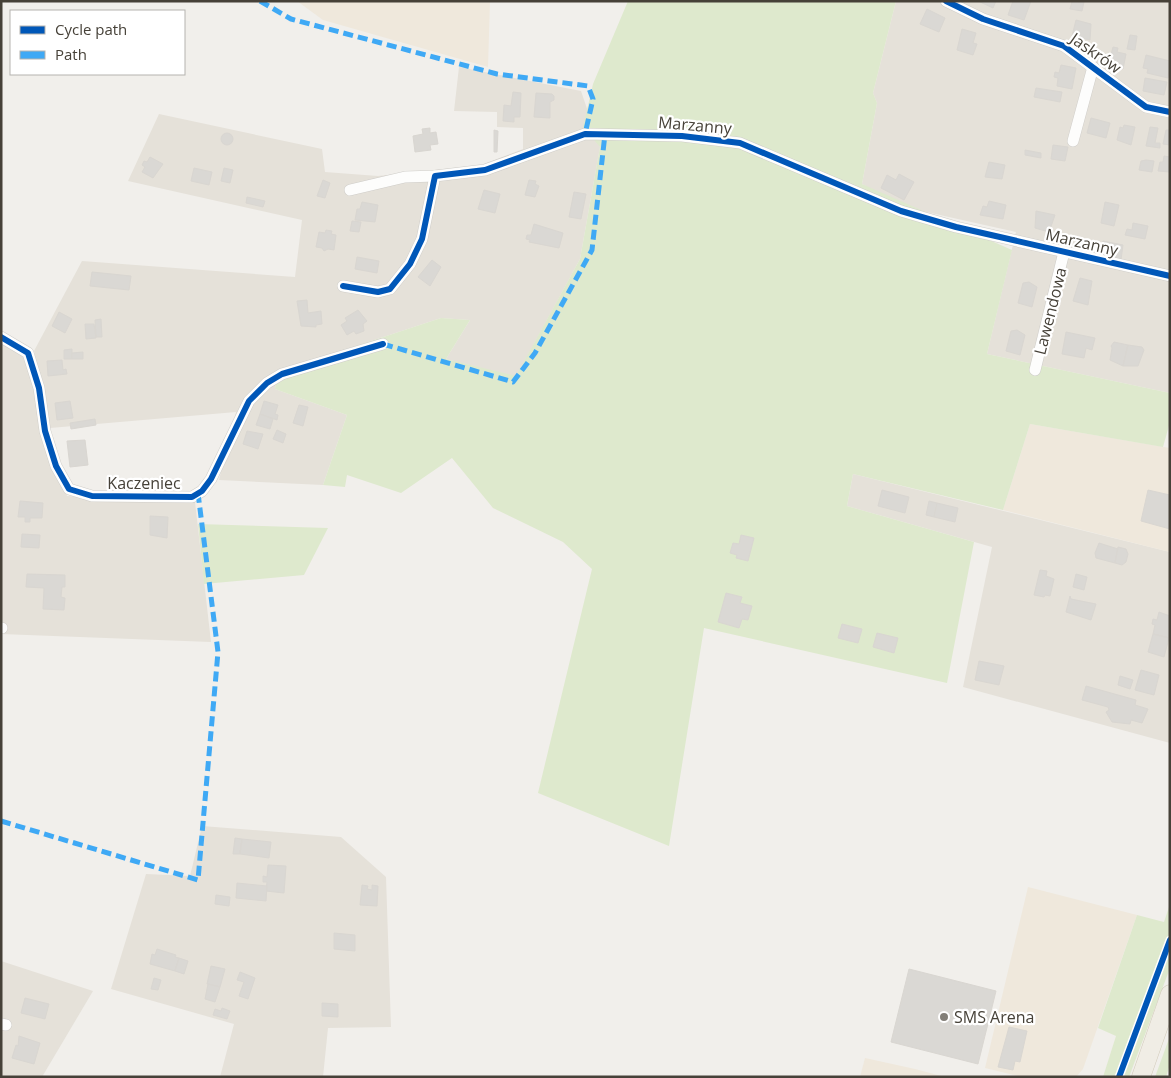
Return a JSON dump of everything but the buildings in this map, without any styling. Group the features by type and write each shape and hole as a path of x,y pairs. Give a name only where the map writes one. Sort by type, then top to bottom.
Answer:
{"main road":[{"path":"1141,1077 1170,994"}],"street":[{"name":"Jaskrów","path":"946,1 983,19 1064,46 1146,107 1170,112"},
{"name":"Jaskrów","path":"1073,141 1093,67"},
{"name":"Marzanny","path":"350,190 405,177 435,176 485,170 585,134 682,136 740,143 901,211 956,227 1170,276"},
{"path":"344,286 378,292 390,289 410,264 422,239 435,176"},
{"name":"Lawendowa","path":"1035,370 1064,252"},
{"name":"Kaczeniec","path":"1,337 28,353 39,388 45,430 56,466 69,489 92,496 135,497 192,497 202,492 211,480 249,401 267,384 282,374 383,344"}],"shaded area":[{"path":"297,1 490,1 488,67 323,20"},
{"path":"896,1 1170,1 1170,393 987,354 1016,232 904,207 862,184 877,103 873,93"},
{"path":"459,67 581,91 600,147 580,259 516,377 446,359 470,320 441,318 277,372 275,389 347,415 323,485 219,480 236,412 50,428 34,351 82,261 295,277 302,220 128,181 159,114 322,149 325,172 378,176 481,165 523,149 523,128 497,127 497,112 454,111"},
{"path":"1,337 25,359 67,496 195,502 211,642 1,634"},
{"path":"1030,424 1170,448 1170,552 1003,510"},
{"path":"853,474 1170,552 1170,743 963,687 992,547 847,506"},
{"path":"202,826 341,837 386,877 391,1027 328,1028 323,1077 220,1077 234,1024 111,989 146,874 190,876"},
{"path":"1028,887 1137,915 1083,1069 1076,1077 1022,1077 985,1068"},
{"path":"1,961 93,991 42,1077 1,1077"},
{"path":"865,1058 915,1069 945,1077 860,1077"}],"green space":[{"path":"628,1 896,1 873,93 877,103 862,184 1012,250 987,354 1170,393 1170,422 1163,447 1030,424 1003,510 853,474 847,506 974,542 947,683 704,628 669,846 538,793 592,569 563,542 493,508 452,458 401,493 347,475 345,487 323,485 347,415 275,389 277,372 441,318 470,320 446,359 516,376 580,259 600,147 583,127 593,84"},
{"path":"198,524 328,528 304,575 204,584"},
{"path":"1170,904 1170,932 1116,1077 1103,1077 1116,1036 1098,1028 1137,915 1164,922"},
{"path":"1170,946 1170,968 1129,1077 1122,1077"},
{"path":"1170,1036 1170,1064 1166,1077 1155,1077"}],"marked path":[{"path":"260,1 291,19 497,74 588,86 593,99 585,134"},
{"path":"383,344 513,382 535,353 592,250 605,134"},
{"path":"1,821 198,880 218,652 198,493"}],"cycle path":[{"path":"946,1 983,19 1064,46 1146,107 1170,112"},
{"path":"343,286 378,292 390,289 410,264 422,239 435,176 485,170 585,134 682,136 740,143 901,211 956,227 1170,276"},
{"path":"1,337 28,353 39,388 45,431 56,466 69,489 92,496 192,497 202,491 211,479 249,401 267,383 282,374 383,344"},
{"path":"1119,1077 1170,940"}],"place":[{"name":"SMS Arena","path":"944,1017"}]}
